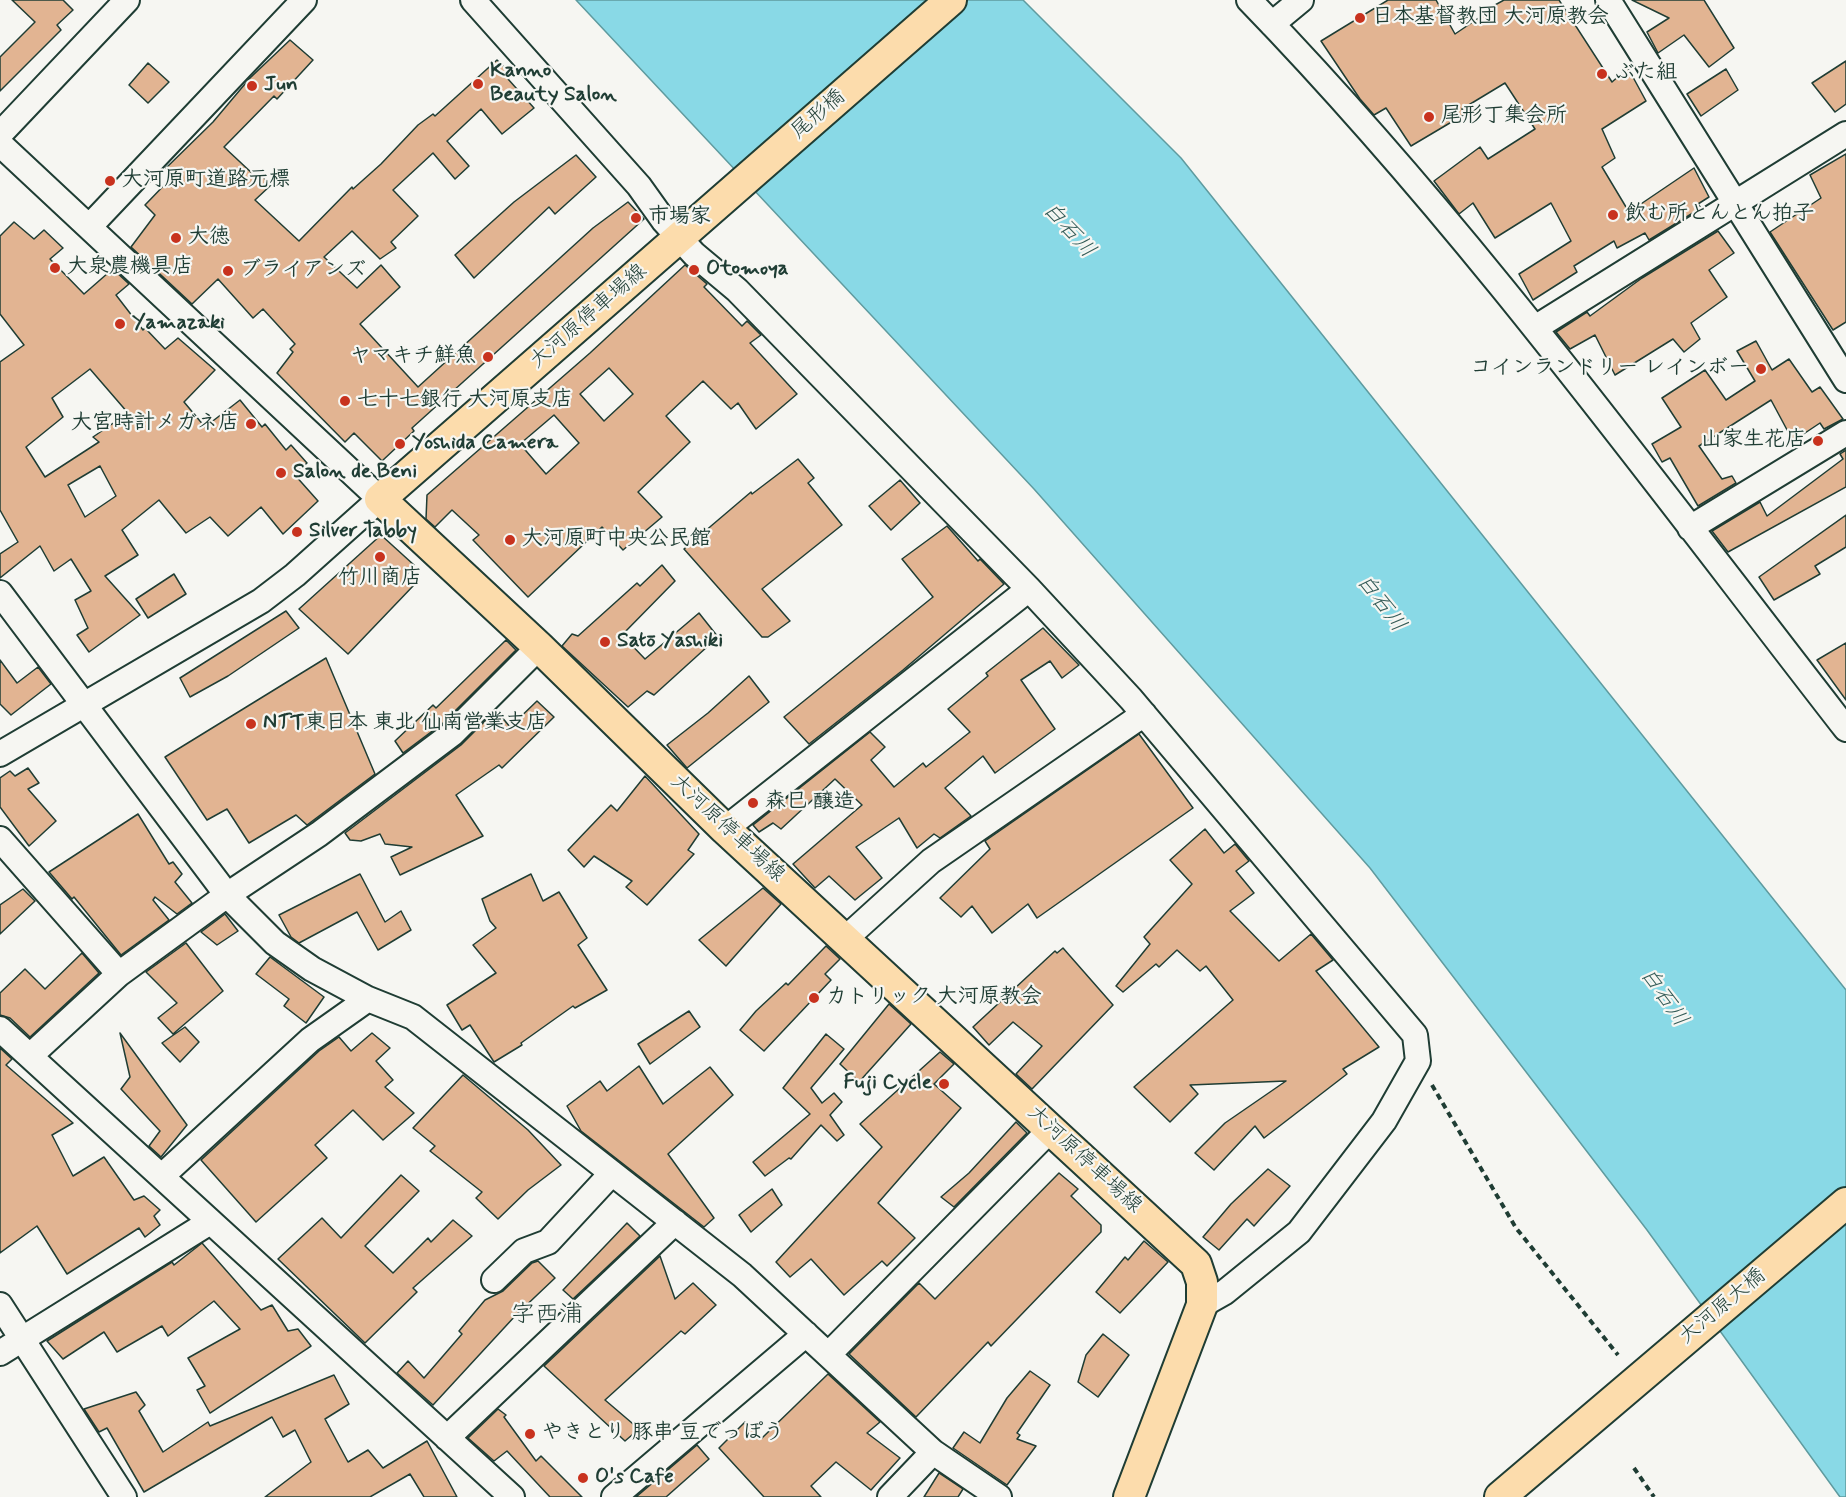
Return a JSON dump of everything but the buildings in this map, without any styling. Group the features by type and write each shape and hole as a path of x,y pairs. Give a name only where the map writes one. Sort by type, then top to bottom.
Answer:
{"main road":[{"name":"尾形橋","path":"684,234 951,0"},
{"name":"大河原停車場線","path":"684,234 380,499 539,647 726,829 1196,1263 1202,1282 1202,1305 1129,1497"},
{"name":"大河原大橋","path":"1500,1497 1846,1203"}],"street":[{"path":"0,134 127,0"},
{"path":"88,227 304,0"},
{"path":"473,0 684,234 1029,589 1144,714 1415,1035 1418,1061 1384,1121 1299,1232 1225,1292 1202,1305"},
{"path":"1249,0 1398,160 1535,328 1846,729"},
{"path":"1272,24 1301,0"},
{"path":"1608,0 1737,202 1846,380"},
{"path":"1535,328 1846,134"},
{"path":"0,144 380,499 295,575 261,601 0,754"},
{"path":"1690,528 1846,433"},
{"path":"726,829 1029,589"},
{"path":"0,593 228,895 275,943 312,969 368,999 413,1017 742,1275 933,1452 999,1497"},
{"path":"30,1056 118,974 228,895 319,834 452,734 539,647"},
{"path":"845,939 932,861 1144,714"},
{"path":"0,839 118,974"},
{"path":"162,1176 310,1040 368,999"},
{"path":"0,1029 512,1497"},
{"path":"829,1354 1051,1130"},
{"path":"494,1280 524,1251 548,1242 612,1173"},
{"path":"0,1353 210,1222"},
{"path":"447,1438 675,1222"},
{"path":"0,1305 124,1497"},
{"path":"614,1497 806,1334"},
{"path":"890,1497 933,1452"}],"path":[{"path":"1418,1061 1516,1228 1618,1355"},
{"path":"1634,1468 1654,1497"}],"water":[{"name":"白石川","path":"576,0 1023,0 1181,158 1846,990 1846,1497 1840,1497 1647,1230 1370,868 1034,489"}],"place":[{"name":"日本基督教団 大河原教会","path":"1360,18"},
{"name":"ぶた組","path":"1602,74"},
{"name":"Kanno Beauty Salon","path":"478,84"},
{"name":"Jun","path":"252,86"},
{"name":"尾形丁集会所","path":"1429,117"},
{"name":"大河原町道路元標","path":"110,181"},
{"name":"飲む所とんとん拍子","path":"1613,215"},
{"name":"市場家","path":"636,218"},
{"name":"大徳","path":"176,238"},
{"name":"大泉農機具店","path":"55,268"},
{"name":"Otomoya","path":"694,270"},
{"name":"ブライアンズ","path":"228,271"},
{"name":"Yamazaki","path":"120,324"},
{"name":"ヤマキチ鮮魚","path":"488,357"},
{"name":"コインランドリー レインボー","path":"1761,369"},
{"name":"七十七銀行 大河原支店","path":"345,401"},
{"name":"大宮時計メガネ店","path":"251,424"},
{"name":"山家生花店","path":"1818,441"},
{"name":"Yoshida Camera","path":"400,444"},
{"name":"Salon de Beni","path":"281,473"},
{"name":"Silver Tabby","path":"297,532"},
{"name":"大河原町中央公民館","path":"510,540"},
{"name":"竹川商店","path":"380,557"},
{"name":"Satō Yashiki","path":"605,642"},
{"name":"NTT東日本 東北 仙南営業支店","path":"251,724"},
{"name":"森巳 醸造","path":"753,803"},
{"name":"カトリック 大河原教会","path":"814,998"},
{"name":"Fuji Cycle","path":"944,1084"},
{"name":"やきとり 豚串 豆でっぽう","path":"530,1434"},
{"name":"O's Cafe","path":"583,1478"}],"district":[{"name":"字西浦","path":"547,1316"}]}
